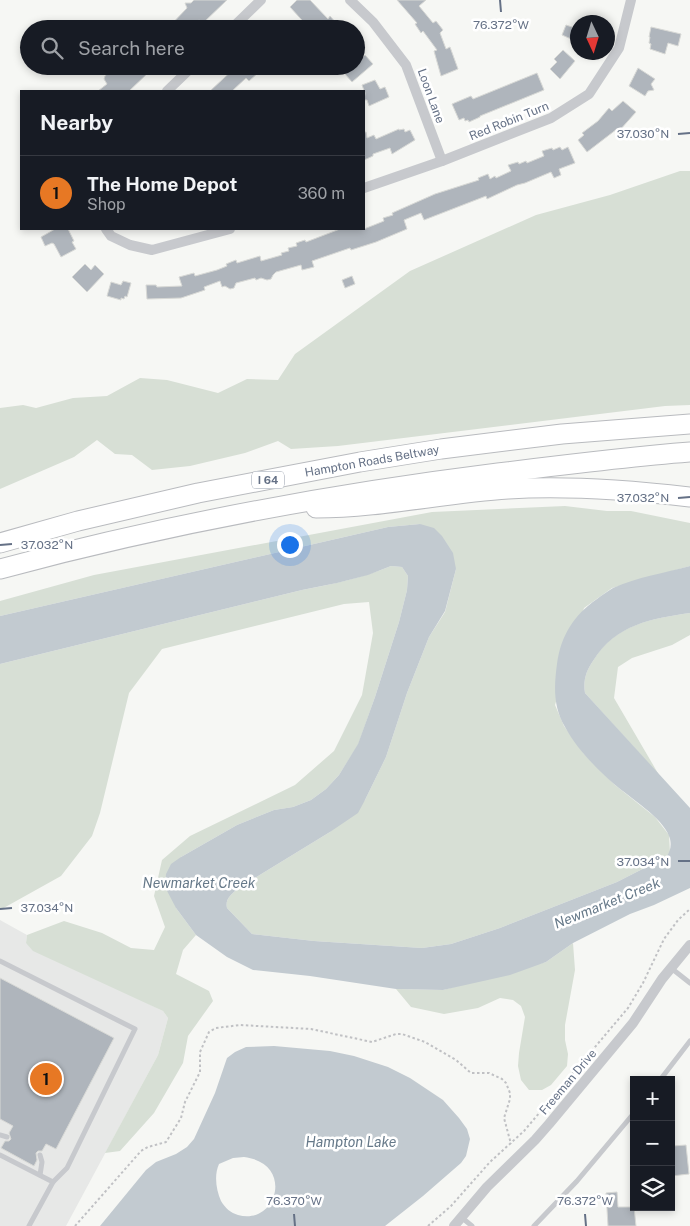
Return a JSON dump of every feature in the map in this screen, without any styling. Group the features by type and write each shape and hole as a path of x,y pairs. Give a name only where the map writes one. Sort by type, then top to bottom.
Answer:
{"highway":[{"name":"Hampton Roads Beltway","path":"0,543 78,521 198,494 360,462 441,449 562,434 690,424"},
{"name":"I 64","path":"0,569 117,539 260,509 389,487 586,462 690,452"},
{"path":"260,509 352,508 458,493 517,488 604,489 690,497"},
{"path":"0,539 37,533"}],"street":[{"path":"240,20 261,0"},
{"name":"Loon Lane","path":"350,0 374,22 406,64 442,161"},
{"name":"Red Robin Turn","path":"365,188 442,161 551,118 589,94 619,48 631,0"},
{"path":"168,90 184,75"},
{"path":"107,230 111,236 130,245 152,250 226,230"},
{"name":"Freeman Drive","path":"454,1226 487,1187 545,1130 633,1023 671,968 690,945"}],"lane":[{"path":"0,961 135,1030 68,1168 54,1182 29,1226"},
{"path":"671,968 690,984"},
{"path":"663,1076 690,1041"},
{"path":"534,1226 578,1181 630,1118"},
{"path":"0,1135 7,1137"},
{"path":"0,1155 54,1182"},
{"path":"40,1155 42,1162 40,1175"},
{"path":"461,1217 472,1226"}],"path":[{"path":"428,1226 439,1218 490,1162 511,1144 537,1116 628,1008 664,939 678,920 690,909"},
{"path":"75,1226 141,1151 169,1139 181,1118 184,1102 200,1072 202,1047 209,1032 216,1028 240,1025 311,1029 372,1042 396,1034 411,1036 444,1052 471,1073 489,1073 502,1078 509,1088 510,1099 504,1118 511,1144"}],"shaded area":[{"path":"680,171 690,171 690,405 665,406 338,446 291,449 278,441 245,453 190,466 152,470 132,455 115,454 97,440 74,457 0,489 0,408 23,405 36,408 73,398 107,396 140,378 167,380 218,393 247,379 278,380 295,354 410,271 536,215 610,195"},
{"path":"565,506 607,511 631,511 690,523 690,566 612,588 584,608 555,705 564,726 584,754 615,785 655,817 669,835 670,852 666,857 617,882 500,928 451,944 422,948 314,941 252,934 227,908 229,897 237,889 330,832 365,800 386,757 407,693 429,637 445,612 456,569 420,524 388,527 0,616 0,601 94,575 432,512"},
{"path":"391,566 402,567 408,576 407,590 399,622 358,745 339,775 326,789 311,800 293,807 274,810 237,825 181,857 176,908 196,935 183,950 176,974 209,991 213,1001 188,1036 183,1063 154,1113 120,1151 105,1153 158,1055 168,1018 163,1011 33,951 26,943 27,935 64,921 102,933 131,948 154,950 165,927 154,896 162,860 190,836 295,785 334,751 362,695 373,633 369,602 344,604 162,649 129,693 100,813 92,836 61,876 0,910 0,664 347,580"},
{"path":"690,613 690,635 672,645 632,658 618,667 614,698 659,775 585,693 585,680 593,661 602,649 623,631 648,621"},
{"path":"0,920 27,935 26,943 163,1011 168,1018 158,1055 66,1226 0,1226"},
{"path":"573,943 575,970 565,1025 565,1040 568,1054 567,1066 551,1085 542,1090 529,1090 521,1080 518,1066 525,1017 521,1006 513,1000 500,998 478,1008 444,1014 411,1007 396,989 443,990 546,962"}],"water":[{"name":"Newmarket Creek","path":"420,524 434,528 442,536 453,553 456,569 445,611 429,637 407,693 386,757 365,800 358,813 237,889 228,900 227,908 252,934 314,941 422,948 451,944 500,928 617,882 666,857 671,844 666,829 653,815 600,771 570,735 558,712 555,680 559,654 565,635 575,619 589,605 609,590 622,584 690,566 690,613 636,625 612,639 593,661 587,672 584,684 585,693 690,808 690,888 630,914 573,943 546,962 510,975 443,990 396,989 310,976 253,970 227,957 196,935 176,908 165,887 166,874 171,864 181,857 237,825 274,810 293,807 311,800 326,789 339,775 358,744 399,622 407,590 408,576 402,567 391,566 368,575 337,583 0,664 0,616 388,527"},
{"name":"Hampton Lake","path":"274,1046 330,1051 354,1056 388,1067 410,1078 443,1100 459,1118 467,1129 470,1139 466,1156 461,1163 423,1196 385,1226 100,1226 146,1170 156,1162 176,1154 187,1147 194,1139 215,1093 227,1058 246,1047","holes":["244,1157 260,1162 270,1170 275,1181 275,1192 270,1203 263,1211 252,1216 233,1213 223,1204 218,1192 216,1178 219,1164 233,1158"]}],"building":[{"path":"194,0 227,0 206,20 176,20 187,8 185,3 191,3"},
{"path":"297,0 310,0 328,19 330,16 334,20 302,20 290,7"},
{"path":"397,0 426,0 419,6 433,23 436,21 443,30 440,33 446,49 450,47 458,69 441,76 434,51 437,50 423,31 421,33 415,24 417,23"},
{"path":"566,25 570,26 570,38 562,35"},
{"path":"651,27 681,34 678,46 668,43 665,54 650,49 649,37"},
{"path":"563,50 570,56 570,60 575,61 560,79 550,69 557,62 554,59"},
{"path":"365,55 373,64 365,71"},
{"path":"638,68 655,79 651,84 654,90 648,91 645,96 629,86"},
{"path":"537,73 544,90 469,122 468,120 465,121 464,118 459,120 452,104 471,96 473,99"},
{"path":"146,75 130,90 99,90 107,84 104,79 105,76"},
{"path":"227,75 256,75 249,81 246,78 233,90 211,90"},
{"path":"346,75 360,75 352,82"},
{"path":"375,80 380,89 385,87 389,97 369,106 367,100 365,100 365,90 362,85"},
{"path":"623,101 636,112 619,131 617,129 587,152 578,140 584,135 582,133 598,121 609,108 612,111"},
{"path":"399,129 404,129 405,132 410,130 415,140 392,154 390,148 373,154 373,156 365,160 365,132 367,138 374,135 376,139"},
{"path":"560,147 562,150 568,147 575,163 559,169 561,175 554,178 551,172 487,199 486,196 424,220 421,213 404,220 407,229 376,242 351,250 350,248 312,261 314,267 302,270 301,265 276,272 271,279 261,278 256,280 255,278 236,283 234,288 230,289 225,286 222,287 220,281 204,287 205,290 181,298 147,299 146,285 156,285 157,287 182,286 179,277 194,273 195,276 217,270 236,260 237,263 260,256 261,261 282,255 281,253 289,251 288,248 297,246 296,243 305,240 306,242 337,230 365,230 384,221 383,218 393,215 392,213 435,194 479,180 478,178 488,174 490,179 495,176 496,178 511,171 508,165 526,161 527,163 544,156 542,151 552,148 553,150"},
{"path":"53,230 68,230 76,249 61,257 54,244 45,246 41,237"},
{"path":"85,264 91,270 95,265 104,274 87,292 72,277"},
{"path":"352,276 355,284 345,288 342,280"},
{"path":"123,281 131,283 127,297 121,298 121,300 107,296 111,282 121,285"},
{"path":"0,978 114,1038 56,1149 46,1144 42,1151 36,1153 37,1160 34,1166 1,1148 5,1141 11,1139 9,1133 13,1126 0,1119"},
{"path":"686,1145 689,1174 675,1176 675,1146"},
{"path":"617,1192 618,1207 630,1207 630,1211 634,1211 636,1226 608,1226 606,1193"}],"place":[{"name":"The Home Depot","path":"46,1079"}]}
